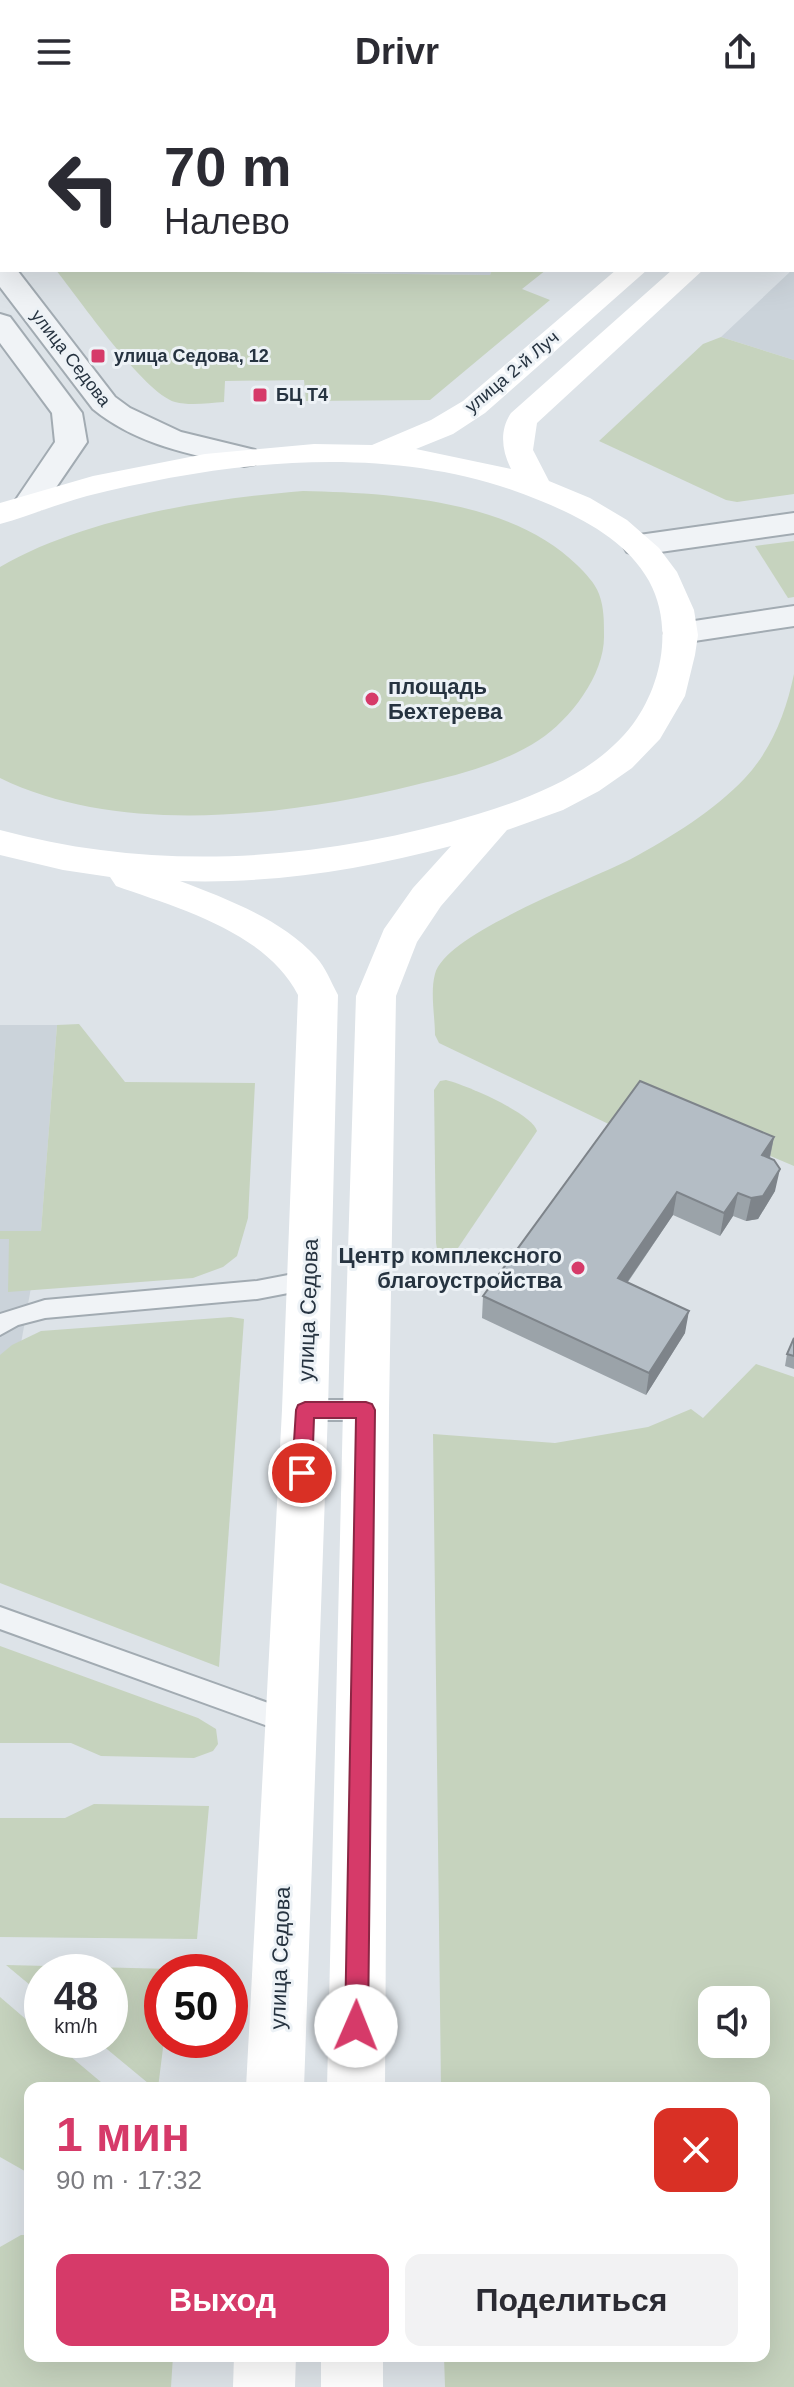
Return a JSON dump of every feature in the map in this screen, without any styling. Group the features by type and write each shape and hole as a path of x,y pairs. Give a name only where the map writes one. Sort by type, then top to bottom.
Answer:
{"main road":[{"name":"улица 2-й Луч","path":"378,452 442,427 474,407 631,272"},
{"name":"улица 2-й Луч","path":"534,483 517,450 522,420 687,272"},
{"path":"0,514 31,501 138,475 244,457 378,452 472,467 534,483 605,518 639,545 670,585 681,633 675,683 652,725 622,758 585,784 543,806 492,824 355,859 257,868 89,863 0,842"},
{"path":"356,2082 366,1410 376,996 398,939 427,897 492,824"},
{"name":"улица Седова","path":"89,863 213,909 276,943 304,968 318,995 305,1410 275,2082"},
{"path":"264,2387 265,2362"},
{"path":"352,2362 352,2387"}],"street":[{"name":"улица Седова","path":"3,272 104,403 119,417 145,431 244,457"},
{"name":"улица Седова","path":"6,341 67,413 71,442 31,501"},
{"path":"639,545 794,523"},
{"path":"681,633 794,616"}],"lane":[{"path":"0,1326 11,1318 45,1309 257,1290 309,1280"},
{"path":"305,1410 366,1410"},
{"path":"0,1618 290,1722"}],"shaded area":[{"path":"256,272 491,272 490,275"},
{"path":"790,272 794,272 794,360 721,337"},
{"path":"0,1025 57,1025 41,1232 0,1460"}],"green space":[{"path":"58,272 490,275 491,272 543,272 522,289 550,300 430,400 306,401 304,380 225,381 224,402 175,402 147,382 112,344"},
{"path":"721,337 794,360 794,494 737,502 726,500 599,441 703,344"},
{"path":"303,491 374,494 448,504 519,526 550,543 590,578 603,609 603,650 599,665 574,708 539,740 479,768 366,796 260,812 151,814 98,808 47,797 0,778 0,567 33,550 107,524 227,499"},
{"path":"794,541 794,597 788,598 755,546"},
{"path":"794,674 794,1166 638,1100 617,1128 439,1043 435,1035 433,989 435,974 445,958 491,925 646,851 720,801 745,778 763,755 782,716"},
{"path":"79,1024 125,1082 255,1083 248,1218 237,1256 223,1267 193,1278 8,1292 9,1239 0,1239 0,1231 41,1231 57,1025"},
{"path":"446,1080 511,1108 537,1131 458,1248 444,1257 436,1243 434,1090 440,1081"},
{"path":"231,1317 244,1319 219,1667 0,1583 0,1355 12,1345 41,1331"},
{"path":"756,1364 794,1377 794,2387 445,2387 444,2362 770,2362 770,2082 441,2082 433,1434 555,1443 648,1427 691,1409 703,1418"},
{"path":"0,1646 198,1718 216,1729 218,1744 213,1751 194,1758 101,1756 71,1743 0,1743"},
{"path":"94,1804 209,1806 197,1939 0,1937 0,1818 65,1818"},
{"path":"6,1965 24,1965 24,1980"},
{"path":"128,1968 144,1968 144,2058 162,2058 159,2082 147,2082 118,2058 128,2058"},
{"path":"0,1997 24,2018 24,2058 72,2058 101,2082 24,2082 24,2171 0,2157"},
{"path":"24,2235 24,2362 173,2362 171,2387 0,2387 0,2247"}],"building":[{"name":"Центр комплексного благоустройства","path":"640,1081 774,1137 762,1155 774,1160 780,1169 763,1196 751,1198 738,1193 724,1213 677,1192 618,1278 689,1311 649,1373 483,1296"},
{"path":"794,1338 794,1356 787,1354"}],"place":[{"name":"улица Седова, 12","path":"98,356"},
{"name":"БЦ Т4","path":"260,395"},
{"name":"площадь Бехтерева","path":"372,699"},
{"name":"Центр комплексного благоустройства","path":"578,1268"}],"route":[{"path":"302,1473 305,1410 366,1410 356,2026"}]}
